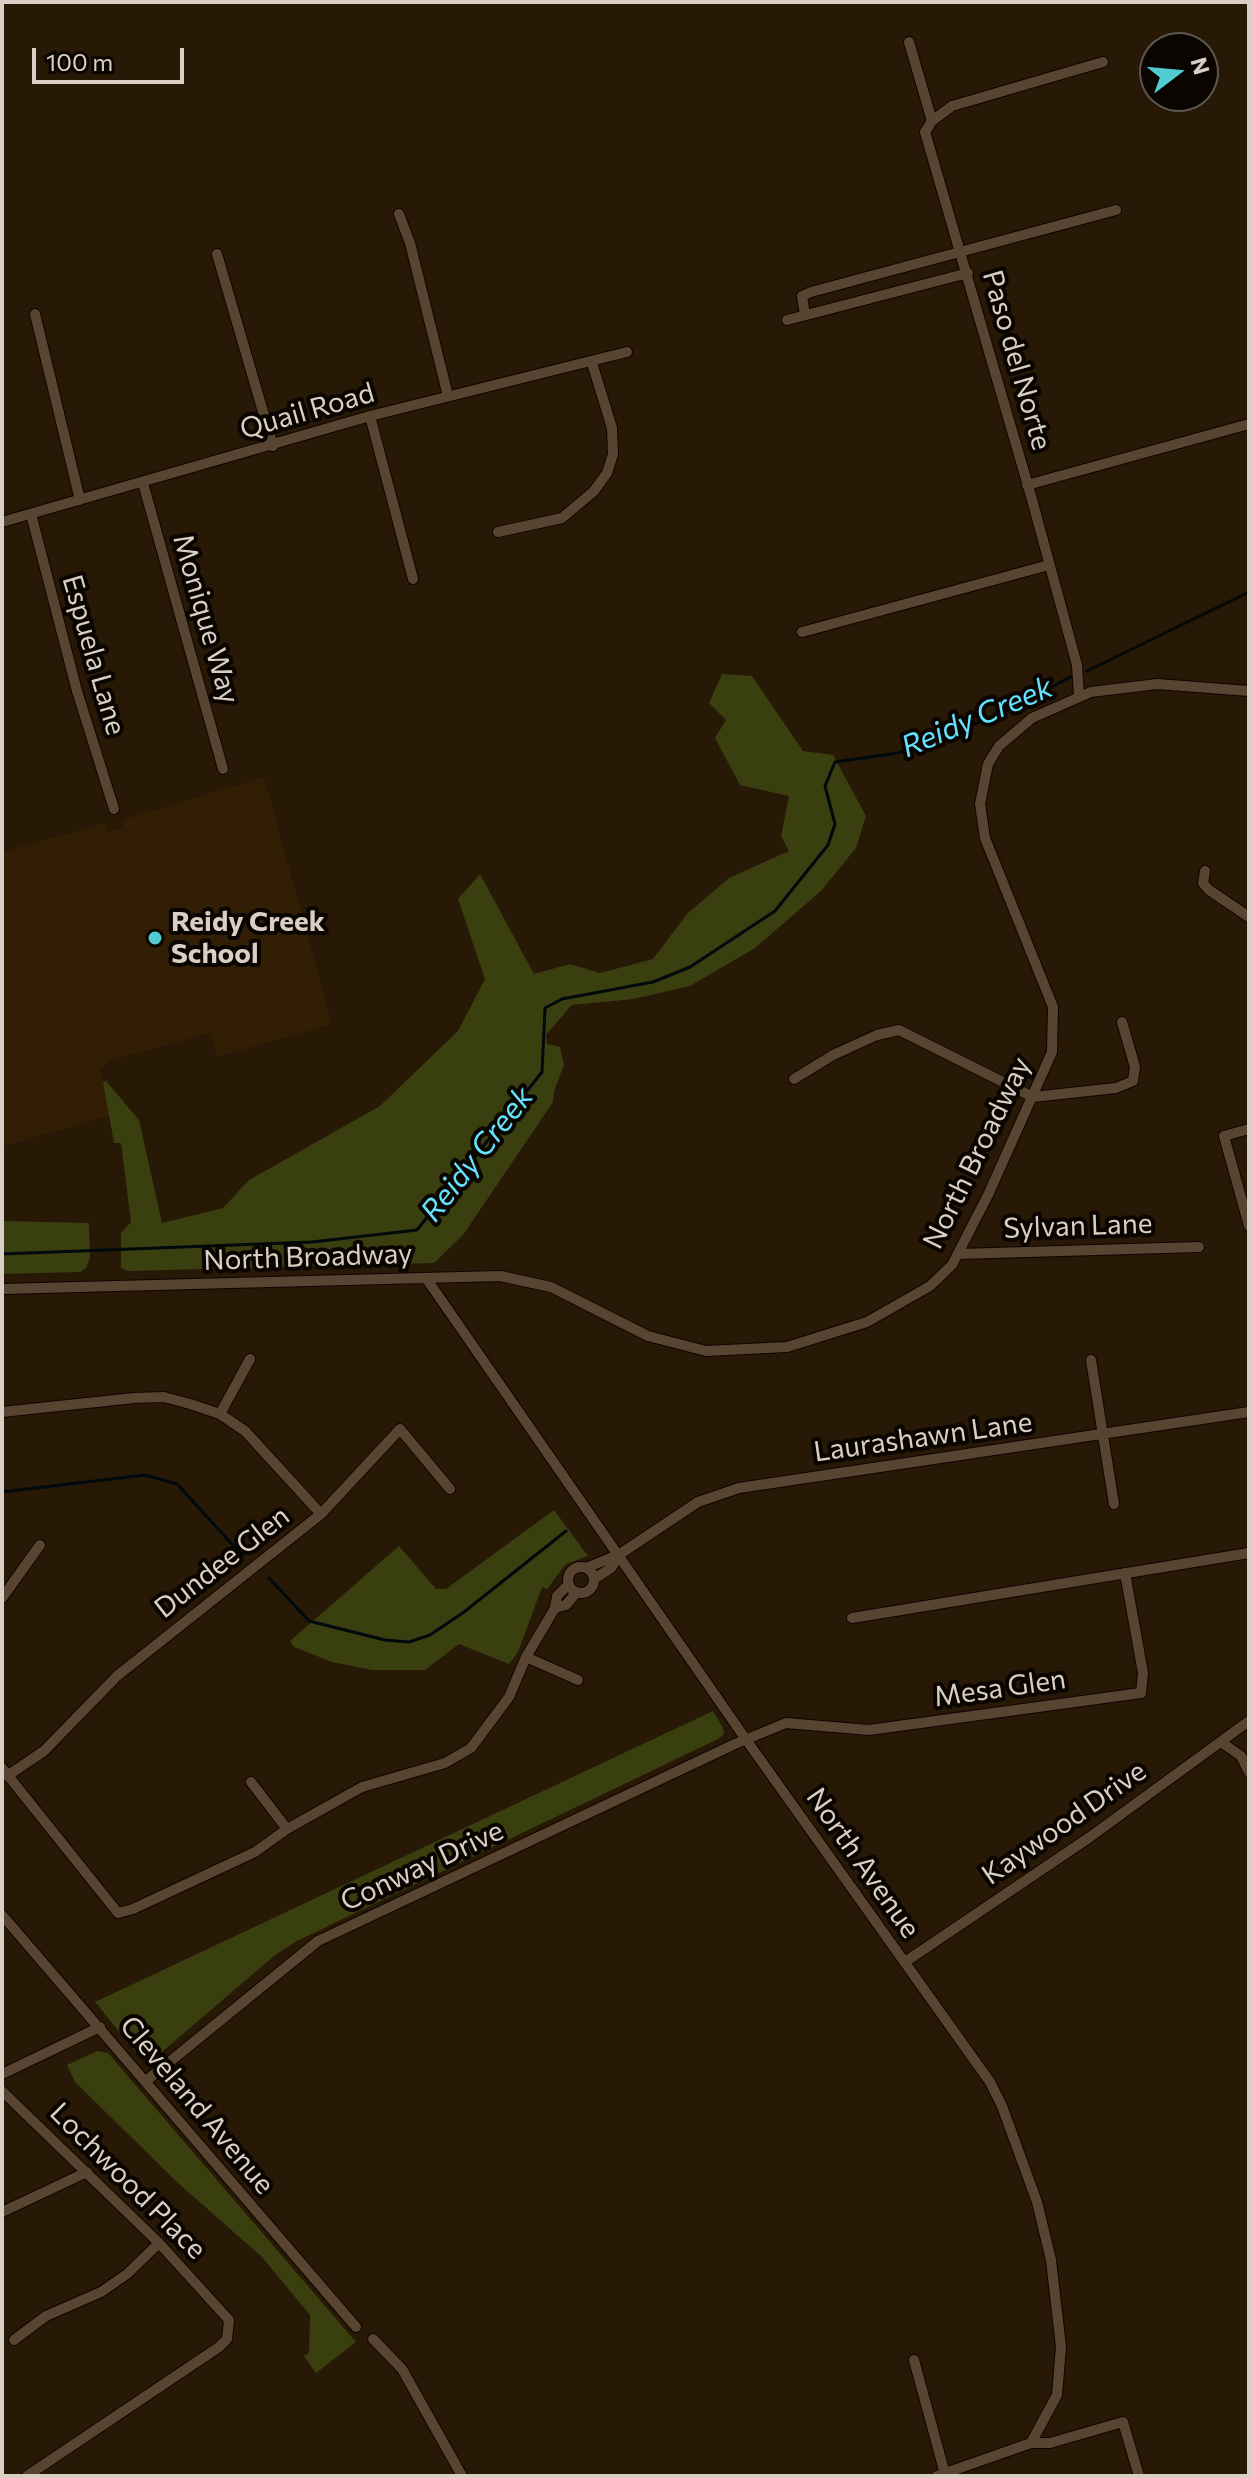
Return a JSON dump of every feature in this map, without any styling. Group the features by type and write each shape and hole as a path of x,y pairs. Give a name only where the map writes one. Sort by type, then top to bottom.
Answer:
{"street":[{"name":"Paso del Norte","path":"909,42 932,121 925,132 968,273 1077,665 1079,695"},
{"path":"932,121 952,106 1103,62"},
{"path":"805,315 802,296 811,292 1116,210"},
{"path":"399,214 410,243 448,396"},
{"path":"217,254 273,446"},
{"path":"787,320 968,273"},
{"path":"35,314 80,500"},
{"name":"Quail Road","path":"2,522 370,416 627,352"},
{"path":"498,532 562,518 594,491 607,473 613,454 612,428 592,363"},
{"path":"370,416 413,579"},
{"path":"1027,485 1249,424"},
{"name":"Monique Way","path":"143,483 223,769"},
{"name":"Espuela Lane","path":"31,514 77,691 114,809"},
{"path":"802,632 1049,565"},
{"name":"North Broadway","path":"2,1289 500,1276 551,1287 648,1336 678,1346 743,1352 819,1340 867,1322 930,1286 958,1254 1052,1052 1053,1007 985,838 981,794 988,764 999,746 1032,718 1079,695 1157,684 1249,691"},
{"path":"1205,871 1203,883 1209,890 1249,917"},
{"path":"794,1079 833,1055 877,1035 899,1030 1033,1097 1116,1088 1133,1081 1135,1067 1122,1022"},
{"path":"1249,1129 1224,1136 1249,1226"},
{"name":"Sylvan Lane","path":"958,1254 1199,1247"},
{"name":"North Avenue","path":"426,1278 747,1741 990,2082 1037,2202 1051,2260 1061,2347 1052,2408 1031,2443"},
{"path":"220,1414 250,1359"},
{"path":"1091,1360 1114,1504"},
{"path":"2,1412 164,1397 220,1414 245,1431 321,1514"},
{"name":"Laurashawn Lane","path":"620,1554 698,1502 739,1488 1249,1412"},
{"name":"Dundee Glen","path":"4,1772 44,1751 117,1676 321,1514 400,1429 450,1489"},
{"path":"2,1598 40,1545"},
{"path":"852,1618 1249,1553"},
{"path":"4,1772 118,1913 255,1852 287,1829 362,1787 445,1763 471,1748 509,1697 526,1657 555,1608 566,1605 572,1589 573,1569 586,1568 620,1554"},
{"path":"572,1589 591,1590 594,1579 611,1568 620,1554"},
{"path":"586,1568 594,1579"},
{"name":"Mesa Glen","path":"747,1741 786,1723 869,1730 1141,1693 1143,1673 1125,1573"},
{"path":"526,1657 578,1680"},
{"name":"Kaywood Drive","path":"905,1962 1090,1837 1249,1721"},
{"name":"Conway Drive","path":"146,2081 318,1941 747,1741"},
{"path":"1221,1742 1241,1756 1249,1772"},
{"path":"251,1782 287,1829"},
{"name":"Cleveland Avenue","path":"2,1915 356,2327"},
{"path":"2,2074 100,2027"},
{"name":"Lochwood Place","path":"2,2091 159,2243 229,2320 227,2339 219,2347 27,2476"},
{"path":"2,2212 87,2172"},
{"path":"14,2340 46,2316 101,2292 127,2274 159,2243"},
{"path":"373,2339 402,2369 462,2476"},
{"path":"914,2360 941,2475 1031,2443 1050,2443 1123,2422 1139,2476"}],"shaded area":[{"name":"Reidy Creek School","path":"264,777 332,1024 217,1057 210,1033 109,1061 100,1070 111,1115 2,1147 2,852 105,823 107,832 123,828 122,820"}],"green space":[{"path":"722,674 752,676 803,751 833,755 866,816 856,848 821,891 755,948 690,986 633,999 572,1005 546,1035 547,1044 560,1047 564,1065 553,1102 463,1235 434,1263 128,1271 121,1268 121,1233 131,1222 121,1143 114,1143 103,1082 106,1081 139,1120 162,1223 223,1208 249,1180 380,1106 458,1031 485,979 458,899 480,874 534,974 570,964 600,973 653,959 687,914 729,878 789,851 781,836 789,796 740,785 715,738 726,720 709,703"},
{"path":"2,1221 89,1223 90,1258 86,1268 80,1272 2,1274"},
{"path":"554,1510 588,1556 566,1564 547,1589 542,1587 518,1652 509,1664 459,1644 425,1670 372,1670 332,1662 294,1647 290,1641 399,1546 436,1589 446,1589"},
{"path":"713,1711 723,1728 724,1734 718,1739 297,1941 275,1955 156,2057 139,2056 95,2002"},
{"path":"97,2051 108,2053 356,2342 316,2373 304,2356 309,2353 310,2315 262,2257 178,2183 75,2082 67,2065"}],"waterway":[{"name":"Reidy Creek","path":"1087,671 1249,592"},
{"name":"Reidy Creek","path":"2,1254 312,1242 417,1230 542,1072 545,1008 562,999 653,982 690,967 775,911 828,845 835,824 825,786 835,762 898,753 1003,713 1072,676"},
{"path":"2,1492 145,1475 177,1484 242,1555"},
{"path":"269,1578 309,1621 385,1640 409,1642 430,1635 464,1612 566,1531"}],"place":[{"name":"Reidy Creek School","path":"155,938"}]}
